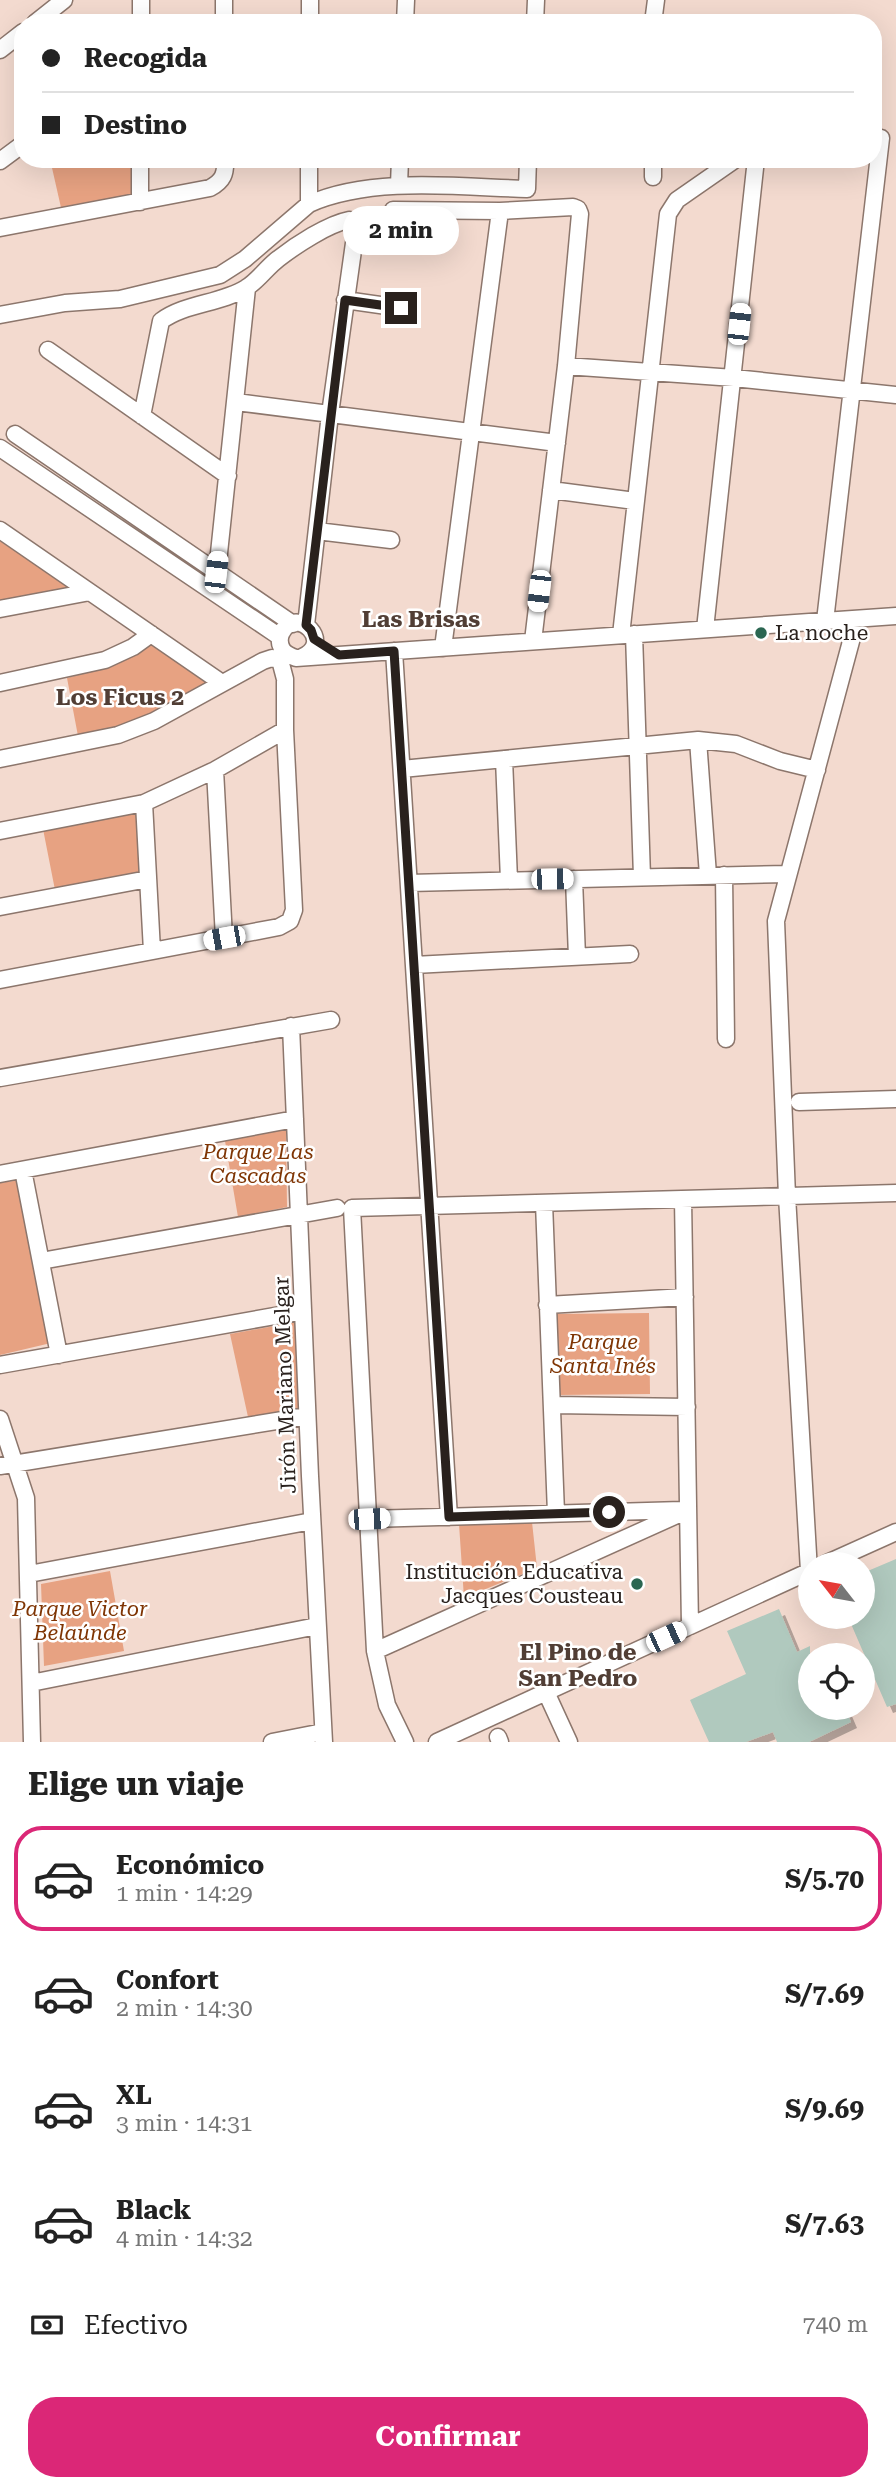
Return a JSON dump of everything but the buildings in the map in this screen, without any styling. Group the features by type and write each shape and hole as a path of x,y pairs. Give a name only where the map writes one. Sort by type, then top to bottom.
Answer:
{"street":[{"path":"46,14 64,0"},
{"path":"0,50 14,39"},
{"path":"140,168 140,202"},
{"path":"0,228 210,188 223,179 226,168"},
{"path":"309,168 309,204"},
{"path":"399,185 400,168"},
{"path":"0,315 65,303 120,299 220,275 244,260 309,204 324,198 399,185 527,189 528,168"},
{"path":"653,168 653,177"},
{"path":"642,877 638,747 627,635 635,501 649,372 668,215 672,204 723,168"},
{"path":"705,629 755,168"},
{"path":"825,621 850,390 879,168"},
{"path":"393,210 578,209 580,215 566,366 533,641"},
{"path":"443,648 500,211"},
{"path":"142,416 161,321 169,315 247,288 279,258 336,222 349,220 354,223 356,229 304,629 311,651 302,657"},
{"path":"216,572 247,288"},
{"path":"345,300 401,308"},
{"path":"48,350 228,476"},
{"path":"566,366 734,378 896,395"},
{"path":"236,402 557,443"},
{"path":"15,434 339,655"},
{"path":"0,448 290,656 339,655 896,616"},
{"path":"551,490 635,501"},
{"path":"0,530 222,683"},
{"path":"317,531 391,540"},
{"path":"0,609 90,593"},
{"path":"809,1552 787,1196 776,921 857,619"},
{"path":"0,980 279,927 290,921 293,916 282,650 286,627 304,629"},
{"path":"0,682 105,660 133,647 151,634"},
{"path":"0,759 118,735 154,721 272,658 282,650"},
{"path":"394,651 449,1517"},
{"path":"0,831 144,803 215,770 285,730"},
{"path":"402,769 698,740 736,744 780,761 817,770"},
{"path":"698,740 716,875 726,1039"},
{"path":"504,759 509,880"},
{"path":"215,770 224,938"},
{"path":"144,803 152,951"},
{"path":"409,883 789,874"},
{"path":"0,907 148,879"},
{"path":"573,879 577,957"},
{"path":"414,965 630,954"},
{"path":"0,1078 331,1020"},
{"name":"Jirón Mariano Melgar","path":"291,1026 323,1737"},
{"path":"799,1102 896,1099"},
{"path":"0,1174 295,1119"},
{"path":"23,1170 59,1355"},
{"path":"405,1742 387,1705 375,1651 352,1208 896,1193"},
{"path":"683,1199 690,1626"},
{"path":"544,1203 554,1405 556,1513"},
{"path":"41,1261 337,1208"},
{"path":"547,1305 685,1297"},
{"path":"0,1365 303,1311"},
{"path":"554,1405 687,1407"},
{"path":"7,1465 307,1416"},
{"path":"0,1419 7,1465 26,1498 32,1742"},
{"path":"369,1519 688,1510"},
{"path":"375,1651 688,1510"},
{"path":"29,1574 312,1521"},
{"path":"852,1552 896,1532"},
{"path":"437,1742 798,1576"},
{"path":"31,1683 317,1626"},
{"path":"546,1692 569,1742"},
{"path":"272,1742 323,1737"}],"green space":[{"path":"52,168 136,168 136,198 62,212"},
{"path":"0,541 70,588 0,602"},
{"path":"151,641 210,683 153,714 116,728 78,736 67,678 116,664"},
{"path":"139,811 143,874 55,890 43,829"},
{"name":"Parque Las Cascadas","path":"286,1129 287,1207 238,1217 225,1141"},
{"path":"20,1180 51,1343 0,1355 0,1183"},
{"name":"Parque Santa Inés","path":"649,1313 650,1394 557,1395 556,1314"},
{"path":"296,1322 300,1411 248,1417 230,1334"},
{"path":"532,1522 537,1568 464,1598 459,1524"},
{"name":"Parque Victor Belaúnde","path":"110,1571 124,1651 44,1666 41,1584"}],"place":[{"name":"La noche","path":"761,633"},
{"name":"Institución Educativa Jacques Cousteau","path":"637,1584"}],"district":[{"name":"Las Brisas","path":"421,619"},
{"name":"Los Ficus 2","path":"120,697"},
{"name":"El Pino de San Pedro","path":"578,1665"}],"route":[{"path":"401,308 345,300 306,625 314,639 339,655 394,651 449,1517 609,1512"}]}
